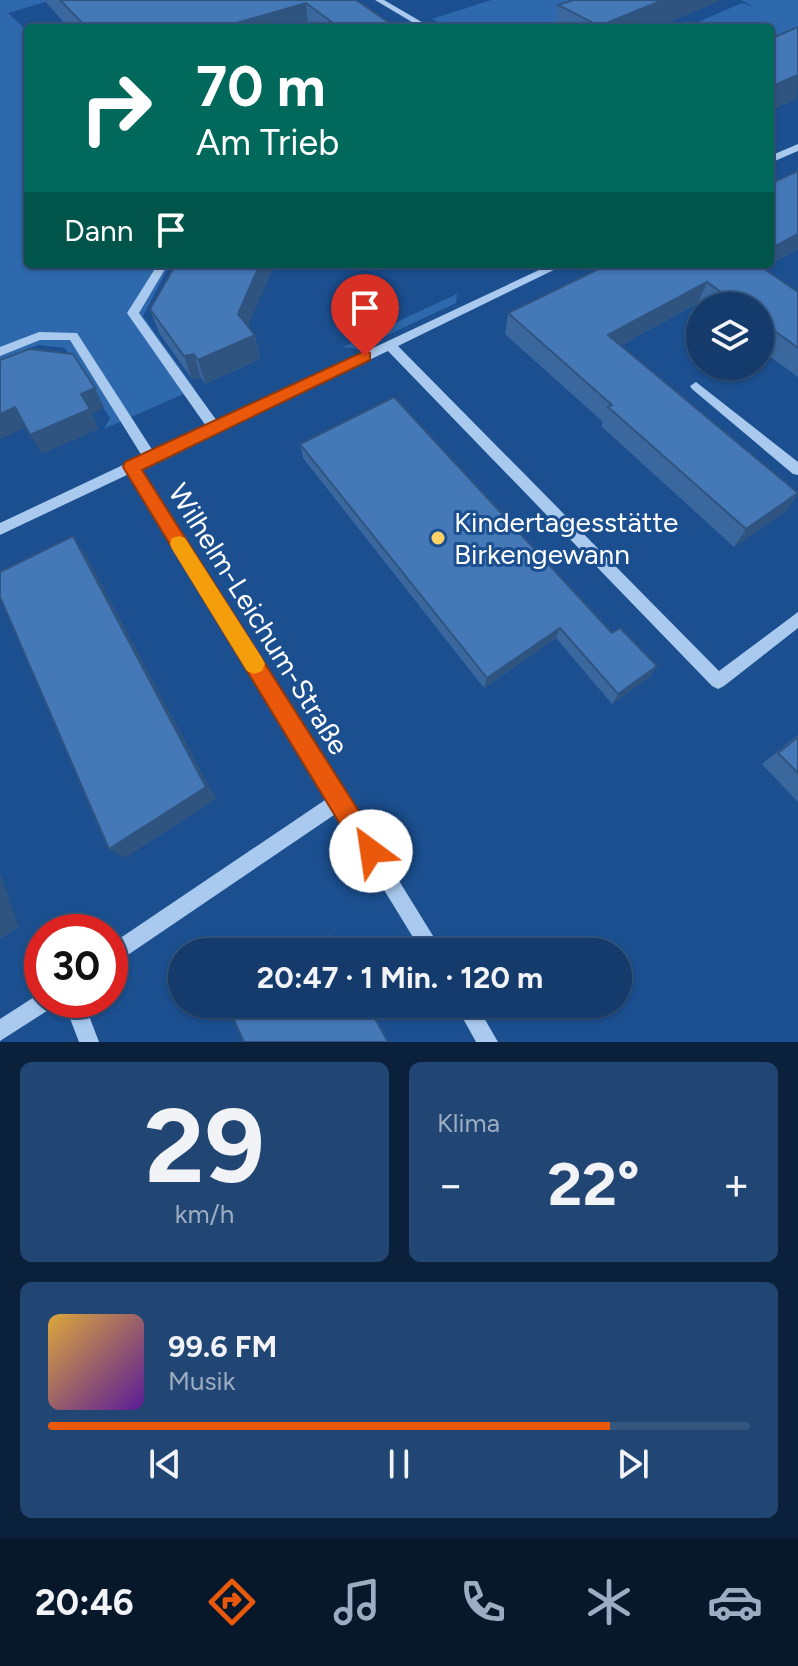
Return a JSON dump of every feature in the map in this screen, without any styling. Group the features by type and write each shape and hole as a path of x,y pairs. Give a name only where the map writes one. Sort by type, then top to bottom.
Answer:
{"street":[{"path":"379,0 421,24"},
{"path":"774,158 798,147"},
{"path":"161,268 133,313 214,427"},
{"path":"0,529 553,268"},
{"path":"0,352 39,336 73,336 150,458"},
{"path":"390,345 718,681 798,619"},
{"path":"696,386 798,470"},
{"name":"Wilhelm-Leichum-Straße","path":"131,467 424,938"},
{"name":"Wilhelm-Leichum-Straße","path":"128,945 340,801"},
{"path":"0,1031 24,1015"},
{"path":"80,1018 89,1042"},
{"path":"473,1018 488,1042"}],"shaded area":[{"path":"0,0 52,0 8,13 24,28 24,268 168,268 143,316 195,389 104,429 110,418 65,348 38,345 0,360"},
{"path":"491,0 640,0 578,24 441,24 432,19"},
{"path":"741,0 798,0 798,34 774,45 774,24 693,24 742,3 754,7"},
{"path":"457,294 456,303 358,349 343,347"}],"building":[{"path":"60,0 356,0 391,24 335,24 306,3 233,24 83,24"},
{"path":"573,0 663,0 604,24 595,24 558,5"},
{"path":"798,27 798,75 774,85 774,37"},
{"path":"798,171 798,234 774,247 774,182"},
{"path":"174,268 258,268 238,314 255,335 198,360 194,354 184,356 150,309"},
{"path":"601,268 763,268 798,292 798,348 774,330 774,292 721,292 707,282 608,335 798,493 746,529 608,407 612,405 508,313"},
{"path":"29,349 73,354 95,388 81,394 90,409 30,435 15,407 0,414 0,360"},
{"name":"Kindertagesstätte Birkengewann","path":"394,397 612,633 620,628 657,666 618,694 560,628 487,678 300,444"},
{"path":"73,536 206,787 109,849 0,597 0,572"},
{"path":"798,737 798,773 778,753"},
{"path":"233,1018 375,1018 388,1042 244,1042"}],"slow traffic":[{"path":"179,544 254,664"}],"place":[{"name":"Kindertagesstätte Birkengewann","path":"438,538"}],"route":[{"path":"365,356 131,467 371,851"}]}
